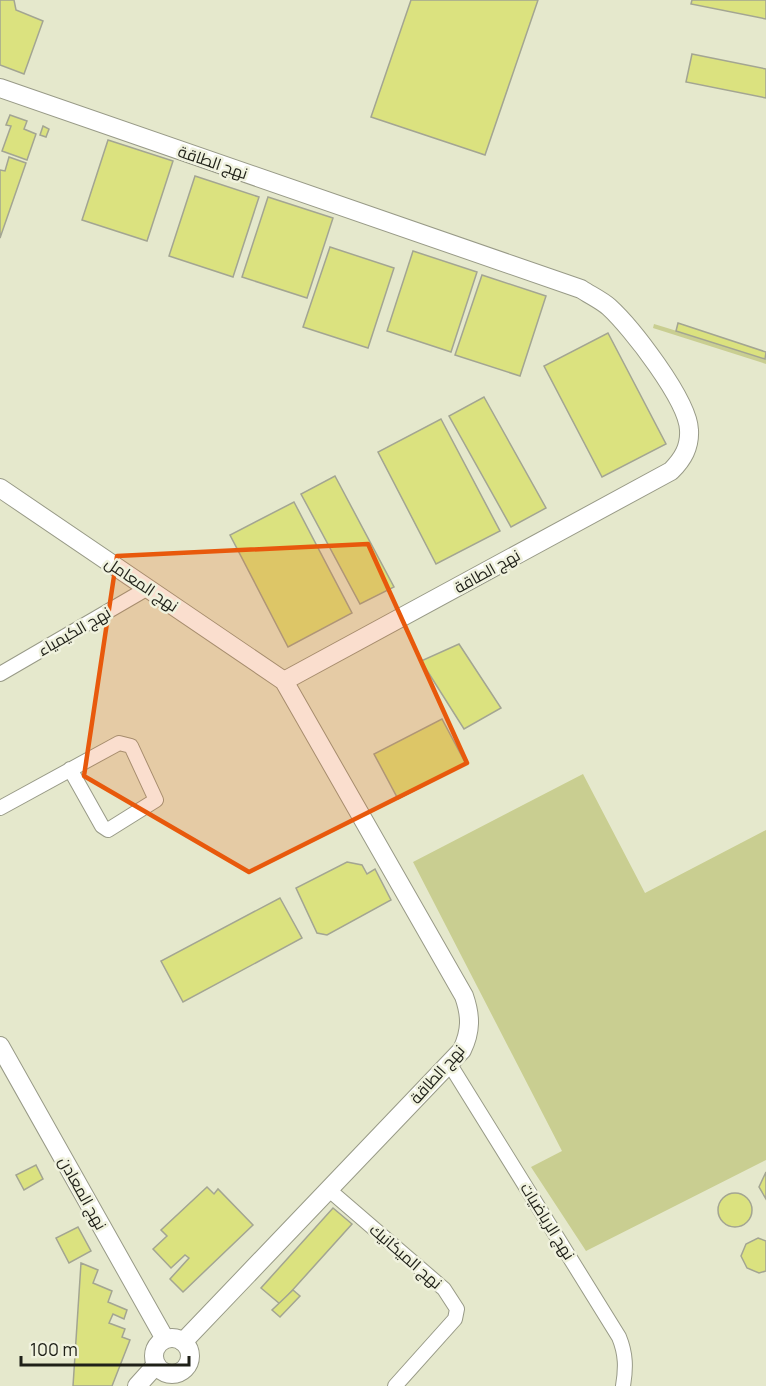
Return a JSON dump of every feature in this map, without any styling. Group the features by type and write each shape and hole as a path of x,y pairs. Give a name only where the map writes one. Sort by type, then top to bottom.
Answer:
{"street":[{"name":"نهج الطاقة","path":"0,88 581,290 606,304 624,321 678,396 689,428 688,444 682,459 671,471 284,681 464,996 470,1013 468,1039 462,1050 328,1189 174,1340"},
{"name":"نهج المعامل","path":"0,488 284,681"},
{"name":"نهج الكيمياء","path":"0,674 148,588"},
{"path":"0,808 119,743 125,743 131,747 156,800 108,830 102,826 70,770"},
{"name":"نهج المعادن","path":"0,1046 174,1340"},
{"name":"نهج الرياضيات","path":"449,1063 619,1337 624,1350 626,1371 623,1386"},
{"name":"نهج الميكانيك","path":"328,1189 444,1289 457,1309 455,1319 395,1386"},
{"path":"174,1340 190,1356 187,1378 166,1373 156,1365 154,1352 156,1346 174,1340"},
{"path":"137,1386 156,1365"}],"highlighted area":[{"path":"368,544 467,763 249,872 84,776 117,556"}],"shaded area":[{"path":"0,0 766,0 766,1386 0,1386"}],"green space":[{"path":"654,324 766,358 766,364 653,328"},
{"path":"583,774 645,893 766,830 766,1160 586,1251 531,1167 562,1151 413,862"}],"building":[{"path":"0,0 14,0 16,10 43,21 24,74 0,65"},
{"path":"411,0 538,0 485,155 371,117"},
{"path":"692,0 766,0 766,19 691,4"},
{"path":"692,54 766,69 766,98 686,82"},
{"path":"10,115 27,121 24,129 36,134 27,160 2,151 11,126 6,125"},
{"path":"43,126 49,129 46,137 40,135"},
{"path":"108,140 173,161 147,241 82,220"},
{"path":"9,157 26,163 0,238 0,170 5,171"},
{"path":"195,176 259,197 233,277 169,256"},
{"path":"268,197 333,218 307,298 242,277"},
{"path":"330,247 394,268 368,348 303,327"},
{"path":"413,251 477,272 451,352 387,331"},
{"path":"482,275 546,296 520,376 455,355"},
{"path":"678,323 766,352 765,359 676,331"},
{"path":"608,333 666,444 602,477 544,366"},
{"path":"484,397 546,508 511,527 449,416"},
{"path":"441,419 500,531 436,564 378,452"},
{"path":"335,476 394,587 360,604 301,494"},
{"path":"294,502 352,613 288,647 230,535"},
{"path":"459,644 501,708 464,729 421,661"},
{"path":"442,719 466,764 398,799 374,754"},
{"path":"347,862 362,865 367,874 375,869 391,900 327,935 317,933 296,888"},
{"path":"280,898 302,938 183,1002 161,961"},
{"path":"36,1165 43,1179 24,1190 16,1175"},
{"path":"766,1172 766,1199 759,1187"},
{"path":"207,1187 214,1194 218,1189 253,1225 183,1292 170,1279 189,1258 185,1255 171,1268 153,1249 167,1236 161,1230"},
{"path":"735,1193 747,1198 752,1210 747,1222 735,1227 723,1222 718,1210 723,1198"},
{"path":"333,1208 352,1224 280,1304 261,1288"},
{"path":"78,1227 91,1251 69,1263 56,1238"},
{"path":"758,1238 766,1241 766,1271 759,1273 747,1268 741,1256 746,1244"},
{"path":"81,1263 98,1270 93,1283 112,1291 108,1302 127,1310 124,1319 113,1314 109,1323 125,1329 122,1337 130,1340 112,1386 73,1386"},
{"path":"293,1290 300,1296 280,1317 272,1310"}]}
